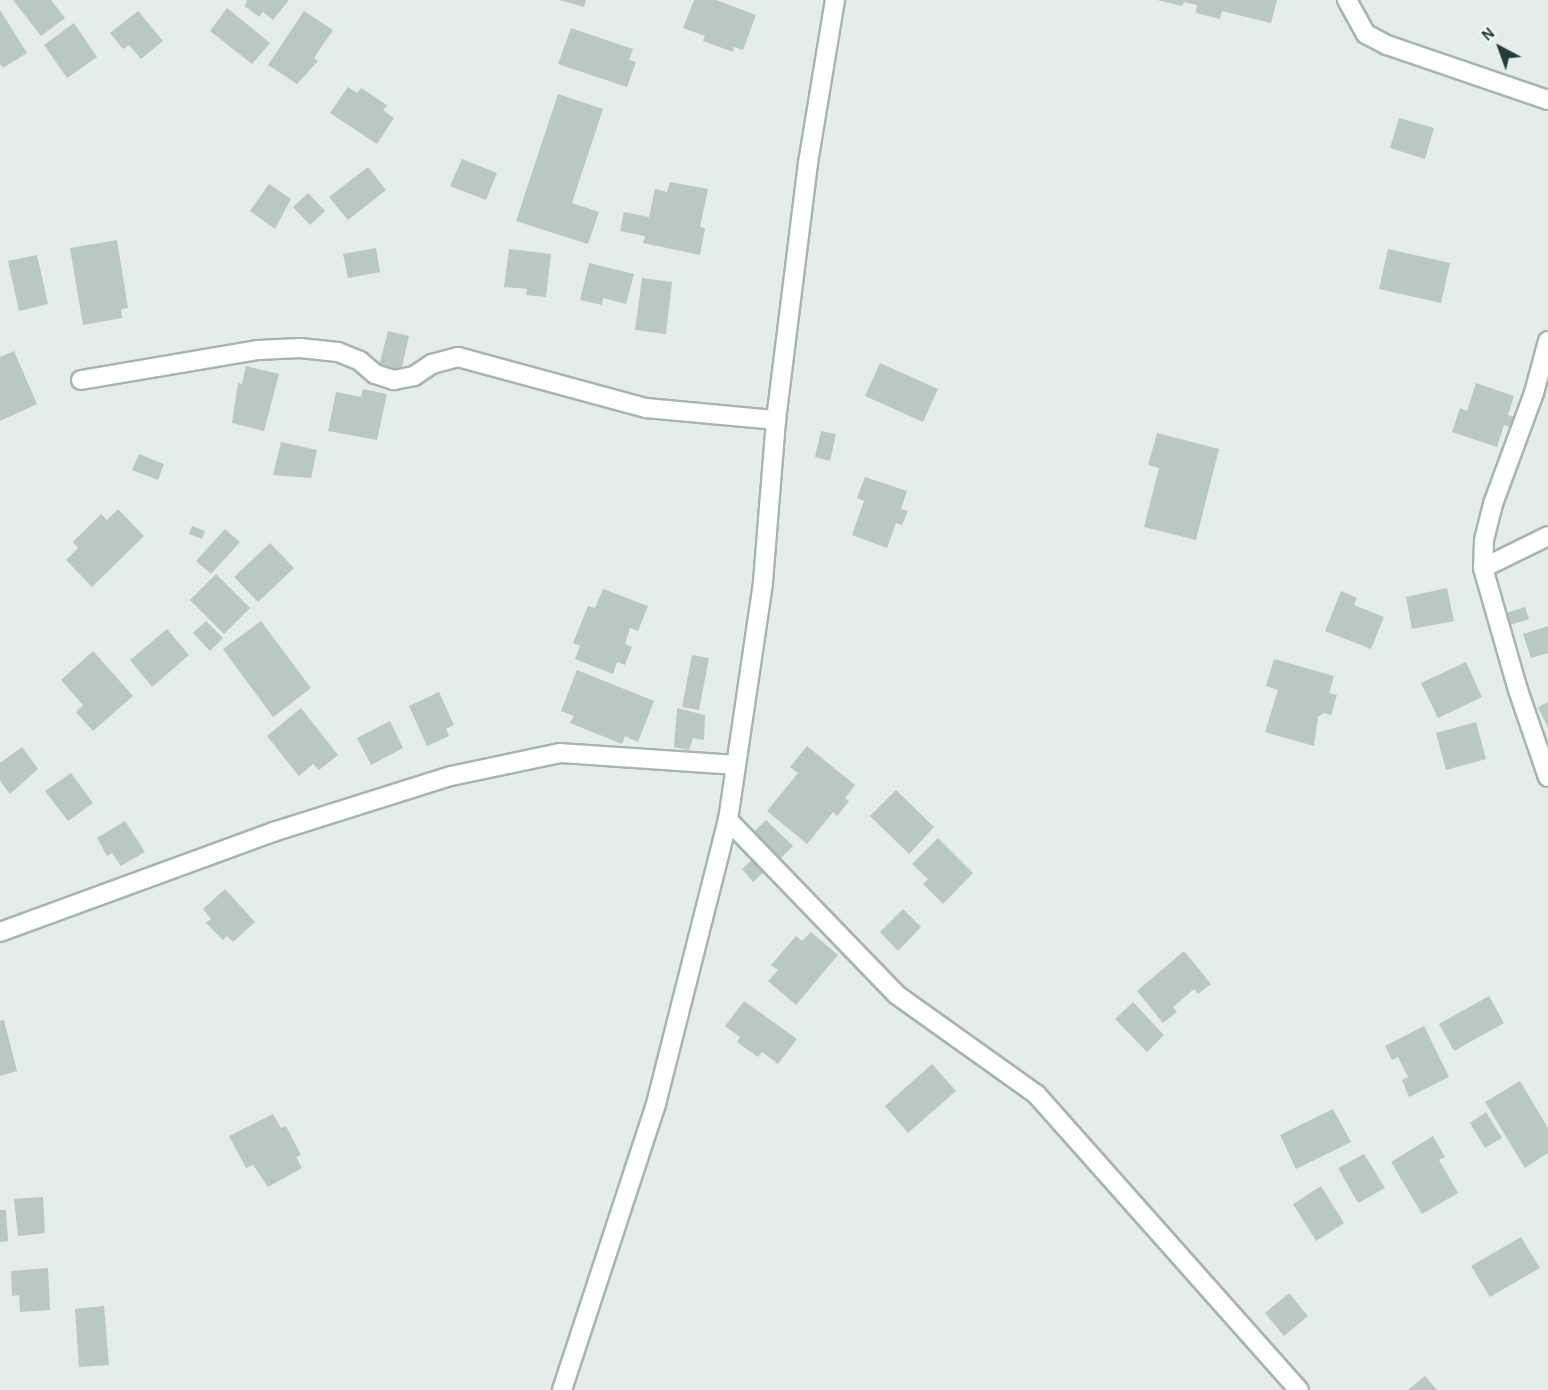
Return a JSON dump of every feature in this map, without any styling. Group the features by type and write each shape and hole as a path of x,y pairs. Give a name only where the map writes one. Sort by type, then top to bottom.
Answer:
{"street":[{"path":"562,1390 656,1104 728,819 763,582 776,420 808,163 835,0"},
{"path":"1347,0 1366,34 1387,45 1548,100"},
{"path":"1548,341 1534,393 1493,504 1484,541 1483,568 1518,690 1548,777"},
{"path":"81,380 258,350 300,348 338,352 360,360 375,374 394,380 414,376 432,364 458,357 646,408 776,420"},
{"path":"1483,568 1548,536"},
{"path":"0,933 273,832 451,776 560,753 735,765"},
{"path":"728,819 897,995 1036,1094 1299,1390"}],"building":[{"path":"13,0 51,0 65,18 41,36"},
{"path":"247,0 289,0 273,20 263,12 259,17 245,6"},
{"path":"559,0 586,0 584,7"},
{"path":"694,0 716,0 756,15 743,50 734,47 733,52 703,41 705,36 683,28"},
{"path":"1157,0 1277,0 1271,23 1222,11 1220,19 1196,13 1197,5 1184,2 1182,6"},
{"path":"227,8 270,43 252,64 210,31"},
{"path":"0,10 27,53 3,68 0,64"},
{"path":"138,11 163,41 141,59 129,45 123,49 110,33"},
{"path":"304,11 333,30 314,58 318,61 297,84 268,65"},
{"path":"74,23 97,57 67,78 44,45"},
{"path":"571,28 633,49 629,60 636,62 627,87 558,64"},
{"path":"348,87 357,93 361,88 387,105 383,110 394,118 377,144 330,113"},
{"path":"558,94 603,109 572,203 599,212 588,244 516,221"},
{"path":"1399,118 1434,128 1425,159 1390,148"},
{"path":"462,159 497,173 486,200 450,186"},
{"path":"368,167 386,190 348,220 329,197"},
{"path":"670,182 708,189 700,227 705,228 700,255 643,243 645,236 620,231 624,212 649,217 655,189 667,192"},
{"path":"269,184 291,199 275,229 250,211"},
{"path":"308,193 325,211 310,225 293,207"},
{"path":"117,240 128,308 121,309 122,318 83,325 70,248"},
{"path":"376,248 380,272 348,278 343,254"},
{"path":"509,249 551,254 546,297 526,295 527,289 504,287"},
{"path":"1388,249 1450,263 1441,303 1379,289"},
{"path":"37,255 48,304 19,311 8,261"},
{"path":"589,263 634,274 626,304 603,298 602,305 580,300"},
{"path":"642,278 672,282 666,334 635,330"},
{"path":"388,331 409,336 401,371 379,366"},
{"path":"14,351 37,404 0,421 0,357"},
{"path":"880,363 938,389 923,422 865,396"},
{"path":"246,366 279,374 264,431 232,423 238,383 242,384"},
{"path":"1476,383 1514,396 1508,415 1515,417 1512,428 1504,425 1497,447 1452,432 1460,408 1467,411"},
{"path":"363,389 387,394 377,440 328,431 336,392 361,397"},
{"path":"821,431 836,434 830,461 815,457"},
{"path":"1157,433 1219,449 1196,540 1144,527 1159,468 1148,465"},
{"path":"281,442 317,450 311,478 273,475"},
{"path":"139,454 164,464 158,480 132,470"},
{"path":"865,477 907,491 901,509 908,511 902,525 896,523 887,548 852,535 864,501 857,498"},
{"path":"118,509 144,536 92,587 66,560 78,548 73,542 101,514 107,520"},
{"path":"192,526 205,531 202,539 189,534"},
{"path":"225,529 240,542 211,574 196,561"},
{"path":"270,543 294,568 258,602 234,577"},
{"path":"216,574 250,608 224,634 190,600"},
{"path":"1447,588 1454,621 1412,629 1406,597"},
{"path":"603,589 648,606 638,631 630,628 625,644 632,647 625,665 617,662 613,674 575,659 580,646 573,643 588,606 595,608"},
{"path":"1341,591 1357,598 1354,605 1384,617 1371,649 1325,631"},
{"path":"1525,607 1529,619 1510,625 1506,613"},
{"path":"206,621 223,638 210,651 193,633"},
{"path":"261,621 311,688 273,717 223,649"},
{"path":"1548,626 1548,653 1531,658 1523,634"},
{"path":"167,629 189,655 152,687 130,660"},
{"path":"93,651 133,696 93,731 76,712 83,705 61,680"},
{"path":"692,655 709,658 699,710 682,707"},
{"path":"1274,659 1334,676 1329,693 1337,695 1331,715 1324,713 1318,717 1314,746 1265,732 1278,690 1266,686"},
{"path":"1466,662 1482,697 1438,718 1421,683"},
{"path":"577,670 654,701 638,742 625,736 622,744 570,723 574,716 561,711"},
{"path":"439,692 454,725 446,729 449,736 427,746 409,706"},
{"path":"1548,702 1548,728 1538,707"},
{"path":"301,708 338,755 319,770 313,764 299,776 267,736"},
{"path":"677,708 705,715 704,740 693,738 689,750 674,747"},
{"path":"390,721 403,748 371,765 357,738"},
{"path":"1476,722 1486,759 1446,770 1436,733"},
{"path":"807,746 855,785 845,798 849,801 837,816 833,812 807,844 767,811 798,773 790,767"},
{"path":"22,747 38,769 10,794 0,781 0,763"},
{"path":"71,773 93,803 68,821 45,791"},
{"path":"896,790 934,827 909,854 870,816"},
{"path":"766,820 793,846 781,858 754,832"},
{"path":"125,821 145,852 121,866 112,853 107,856 97,838"},
{"path":"938,838 973,873 943,904 923,884 928,879 912,864"},
{"path":"754,858 766,870 753,882 742,869"},
{"path":"225,889 255,922 233,942 227,936 223,940 206,923 211,919 203,909"},
{"path":"903,909 921,927 898,951 880,932"},
{"path":"811,932 838,955 796,1005 768,981 778,970 771,965 796,936 802,941"},
{"path":"1184,951 1211,984 1198,994 1194,989 1173,1007 1177,1012 1163,1023 1137,991"},
{"path":"1489,996 1504,1023 1454,1051 1439,1024"},
{"path":"744,1001 797,1039 778,1064 762,1052 758,1057 737,1042 740,1037 725,1026"},
{"path":"1133,1002 1164,1035 1147,1052 1115,1019"},
{"path":"4,1020 17,1071 0,1076 0,1021"},
{"path":"1424,1026 1449,1077 1409,1097 1402,1080 1408,1077 1398,1057 1392,1060 1385,1046"},
{"path":"932,1064 956,1091 908,1133 885,1106"},
{"path":"1520,1081 1548,1128 1548,1153 1525,1168 1485,1102"},
{"path":"1333,1109 1351,1142 1296,1169 1280,1135"},
{"path":"1486,1112 1502,1138 1485,1148 1470,1123"},
{"path":"273,1114 281,1128 286,1126 301,1155 296,1157 302,1168 268,1187 253,1165 246,1168 229,1136"},
{"path":"1433,1136 1445,1157 1439,1160 1458,1193 1422,1214 1391,1162"},
{"path":"1364,1154 1385,1188 1358,1203 1338,1168"},
{"path":"1321,1186 1344,1223 1316,1241 1293,1204"},
{"path":"43,1197 45,1233 18,1236 14,1199"},
{"path":"0,1210 6,1210 8,1241 0,1242"},
{"path":"1521,1237 1540,1268 1490,1297 1471,1266"},
{"path":"48,1268 50,1310 20,1312 19,1295 12,1296 11,1271"},
{"path":"1289,1293 1308,1316 1284,1336 1265,1313"},
{"path":"104,1306 109,1365 79,1367 75,1309"},
{"path":"1425,1376 1437,1390 1408,1390"}]}
